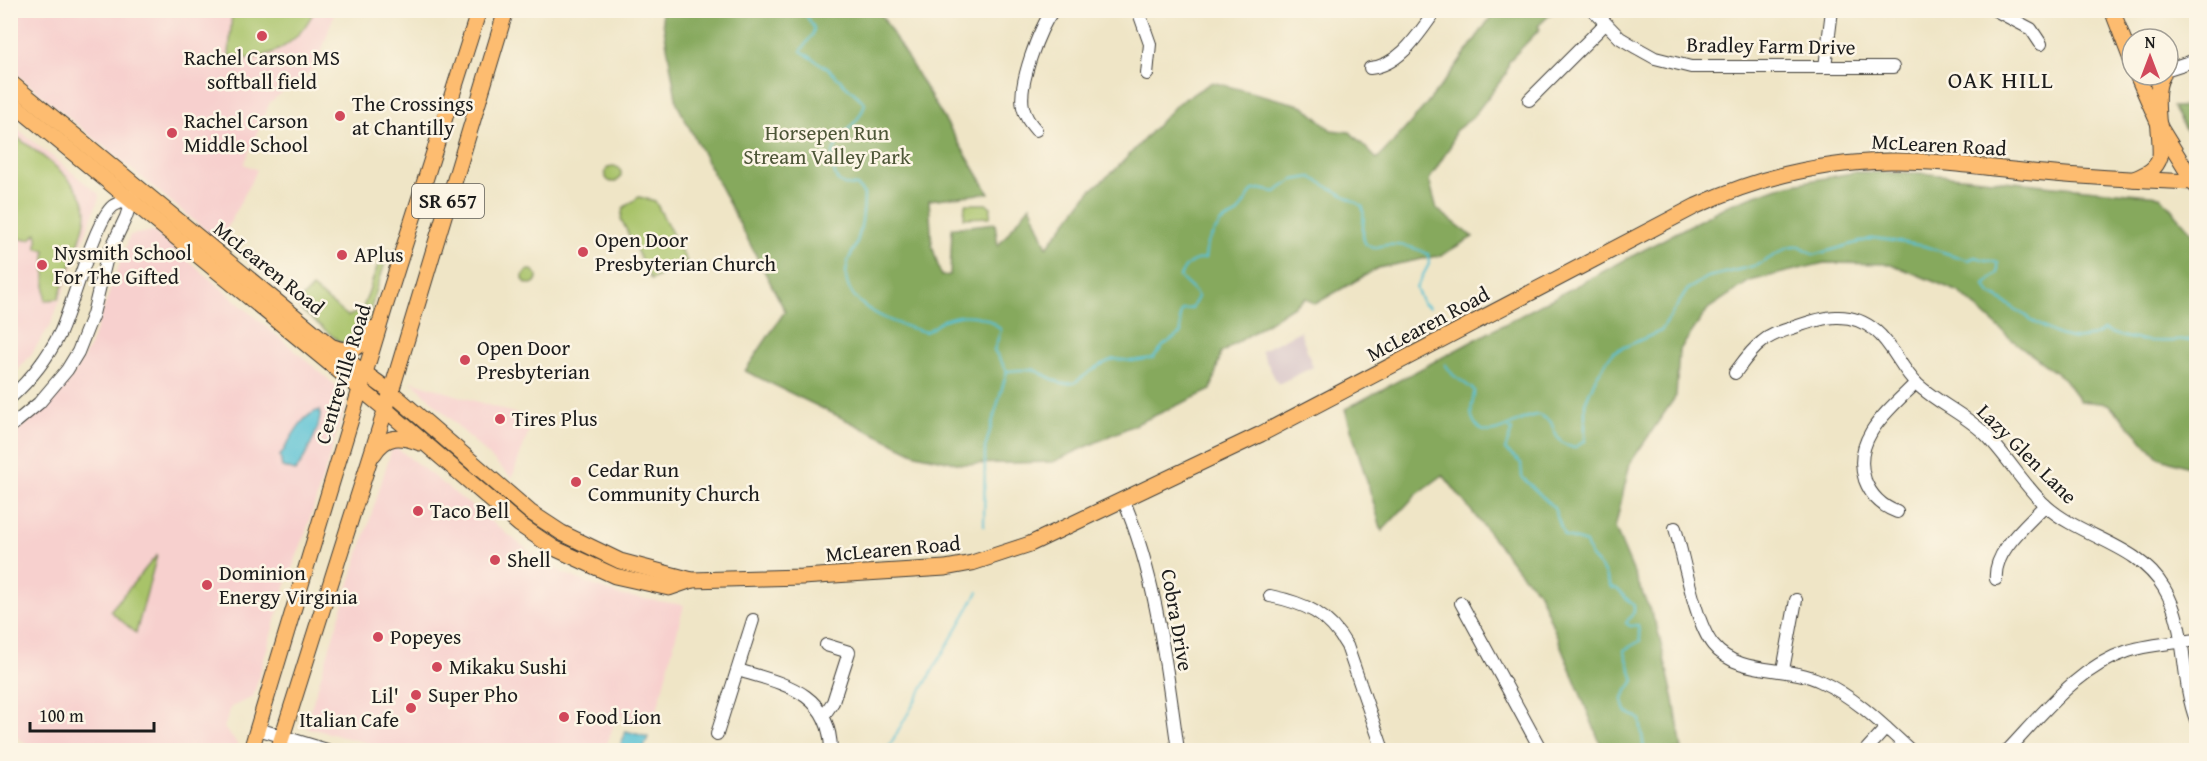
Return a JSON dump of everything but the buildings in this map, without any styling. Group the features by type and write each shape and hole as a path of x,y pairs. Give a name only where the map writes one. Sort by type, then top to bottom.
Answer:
{"main road":[{"name":"Centreville Road","path":"251,750 384,310 479,10"},
{"name":"SR 657","path":"280,744 391,392 506,10"},
{"path":"2112,10 2120,31"},
{"name":"McLearen Road","path":"10,82 134,193 363,381 391,392 510,496 547,524 620,561 692,580 872,574 958,566 1030,544 1307,412 1696,206 1762,181 1822,167 1889,161 1961,164 2195,184"},
{"path":"2146,87 2161,129 2195,184"},
{"path":"2134,179 2157,165 2160,157 2159,87"},
{"name":"McLearen Road","path":"10,101 134,193 331,346 385,409 520,525 554,548 596,569 638,583 669,588 692,580"},
{"path":"331,346 341,350 357,348 367,340 384,310"},
{"path":"368,464 378,447 394,437 402,436 439,454"}],"street":[{"path":"1036,130 1026,119 1022,104 1023,87 1038,39 1053,10"},
{"path":"1138,10 1150,44 1147,74"},
{"path":"1370,68 1391,63 1414,40 1436,10"},
{"name":"Bradley Farm Drive","path":"1593,10 1620,38 1655,58 1691,67 1893,67"},
{"path":"1825,67 1832,10"},
{"path":"1995,10 2031,29 2041,44"},
{"path":"1529,100 1605,24"},
{"path":"2180,66 2196,60"},
{"path":"10,398 37,369 59,335 93,243 107,213 134,193"},
{"path":"10,427 54,386 78,352 93,314 107,257 126,217 134,193"},
{"name":"Lazy Glen Lane","path":"1735,373 1764,340 1813,321 1838,316 1857,320 1878,332 1916,383 1982,431 2045,505 2074,526 2126,551 2149,568 2171,601 2196,720"},
{"path":"1897,512 1884,507 1872,494 1864,475 1863,453 1876,423 1916,383"},
{"name":"Cobra Drive","path":"1123,500 1138,534 1151,581 1178,750"},
{"path":"1996,579 1995,572 2002,555 2045,505"},
{"path":"1676,528 1704,629 1715,647 1734,661 1744,665 1783,670 1832,686 1860,705 1910,750"},
{"path":"1270,596 1310,607 1331,623 1340,634 1347,645 1383,750"},
{"path":"1783,670 1796,600"},
{"path":"1461,603 1541,750"},
{"path":"717,734 753,621"},
{"path":"2008,750 2069,686 2098,664 2129,651 2196,640"},
{"path":"824,715 833,702 849,652 826,645"},
{"path":"738,670 799,691 824,715 831,750"},
{"path":"1866,750 1886,728"},
{"path":"258,729 280,744 327,750"}],"shaded area":[{"name":"Rachel Carson Middle School","path":"10,11 335,11 317,66 270,102 244,164 257,170 220,242 11,70"},
{"name":"Nysmith School For The Gifted","path":"10,123 99,194 51,324 30,356 11,378"},
{"path":"153,231 339,388 337,396 346,403 305,535 285,587 253,697 231,707 224,728 241,748 240,750 33,750 11,732 10,437 45,409 72,377 90,346 130,235"},
{"path":"1300,331 1313,367 1278,384 1261,351"},
{"path":"411,381 533,419 512,478"},
{"path":"393,445 528,550 563,573 618,595 684,605 653,726 617,715 605,750 394,750 305,727"}],"green space":[{"name":"Rachel Carson MS softball field","path":"232,10 314,11 308,23 290,42 268,55 242,58 229,56"},
{"name":"Horsepen Run Stream Valley Park","path":"661,11 879,11 989,193 929,200 932,245 941,276 950,275 952,228 995,223 998,246 1030,205 1047,247 1090,191 1116,169 1178,103 1212,82 1304,106 1331,130 1350,132 1377,159 1440,87 1495,11 1554,11 1538,26 1540,29 1509,61 1506,74 1472,118 1455,131 1451,145 1429,180 1437,209 1473,237 1442,255 1378,268 1315,304 1306,298 1221,353 1211,390 1053,462 961,464 916,454 745,371 785,311 677,104"},
{"path":"2196,106 2196,148 2172,107"},
{"path":"10,132 67,177 83,199 86,211 83,230 58,299 45,300 45,250 37,249 37,233 30,239 11,239"},
{"path":"613,166 619,168 621,174 619,180 613,182 607,180 605,174 607,168"},
{"path":"1856,172 1919,173 2160,196 2196,237 2196,442 2188,467 2158,457 2109,404 2080,401 2064,379 2011,339 1959,292 1891,264 1824,263 1750,281 1708,309 1679,351 1676,396 1630,463 1615,528 1657,627 1674,700 1682,750 1603,750 1539,592 1522,575 1443,475 1416,495 1382,531 1345,409 1728,205 1778,187"},
{"path":"639,197 655,201 687,262 651,280 621,219 623,208"},
{"path":"965,204 987,204 991,207 990,217 964,218"},
{"path":"389,250 363,334 355,342 341,343 301,310 299,301 312,288 348,316 362,311 381,256"},
{"path":"527,270 533,270 537,277 533,284 527,284 523,280 523,274"},
{"path":"157,555 136,633 110,611"}],"water":[{"path":"320,410 316,432 299,466 295,471 282,467 280,456 297,429 307,417"},
{"path":"626,731 648,737 643,750 619,750"}],"waterway":[{"path":"803,10 814,28 813,34 801,51 827,68 865,103 862,113 836,145 833,167 838,181 844,185 857,186 864,194 861,226 848,263 847,280 851,292 871,311 885,318 925,332 951,317 967,315 982,318 1001,330 994,350 1007,371 1033,369 1062,384 1074,383 1100,365 1114,359 1132,361 1153,358 1164,345 1181,333 1182,310 1192,308 1198,297 1180,277 1189,263 1205,258 1207,243 1221,222 1237,214 1253,190 1275,192 1293,180 1311,177 1362,206 1363,238 1369,246 1375,248 1402,245 1428,254 1429,264 1416,288 1423,304 1429,307"},
{"path":"1445,364 1453,375 1474,390 1471,414 1478,427 1485,431 1493,431 1522,419 1539,415 1551,422 1561,442 1574,448 1585,441 1585,403 1596,377 1613,352 1661,331 1688,289 1708,277 1758,265 1787,248 1800,246 1814,255 1874,238 1924,246 1968,260 1975,257 1998,263 1998,273 1985,285 1990,294 2059,335 2074,338 2088,337 2103,330 2149,341 2196,339"},
{"path":"984,526 985,448 1007,371"},
{"path":"1509,428 1512,430 1505,450 1521,463 1522,477 1554,508 1564,536 1586,543 1591,557 1602,569 1611,587 1617,589 1634,606 1634,612 1626,623 1630,626 1638,625 1640,641 1624,650 1634,680 1624,695 1623,702 1627,713 1640,720 1644,750"},
{"path":"887,750 978,592"}],"place":[{"name":"Rachel Carson MS softball field","path":"262,36"},
{"name":"The Crossings at Chantilly","path":"340,116"},
{"name":"Rachel Carson Middle School","path":"172,133"},
{"name":"Open Door Presbyterian Church","path":"583,252"},
{"name":"APlus","path":"342,255"},
{"name":"Nysmith School For The Gifted","path":"42,265"},
{"name":"Open Door Presbyterian","path":"465,360"},
{"name":"Tires Plus","path":"500,419"},
{"name":"Cedar Run Community Church","path":"576,482"},
{"name":"Taco Bell","path":"418,511"},
{"name":"Shell","path":"495,560"},
{"name":"Dominion Energy Virginia","path":"207,585"},
{"name":"Popeyes","path":"378,637"},
{"name":"Mikaku Sushi","path":"437,667"},
{"name":"Super Pho","path":"416,695"},
{"name":"Lil' Italian Cafe","path":"411,708"},
{"name":"Food Lion","path":"564,717"}],"district":[{"name":"OAK HILL","path":"2001,80"}]}
